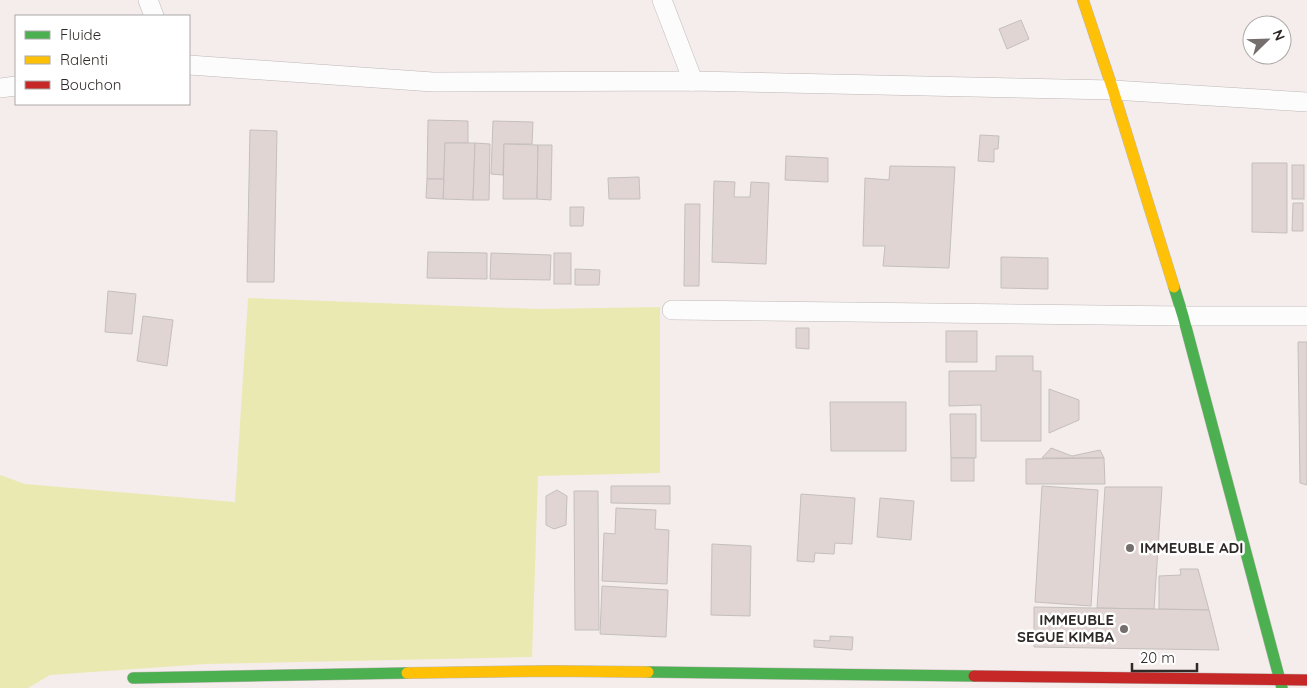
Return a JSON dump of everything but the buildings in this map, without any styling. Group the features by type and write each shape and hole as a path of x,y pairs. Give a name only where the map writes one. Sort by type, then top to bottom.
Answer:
{"street":[{"path":"148,0 154,15"},
{"path":"662,0 693,81"},
{"path":"1083,0 1114,90 1183,316 1281,684"},
{"path":"190,66 434,82 693,81 1114,90 1307,102"},
{"path":"0,88 15,86"},
{"path":"672,310 1307,316"},
{"path":"133,678 553,671 1281,684 1307,680"}],"shaded area":[{"path":"248,298 538,309 660,307 660,473 538,476 532,657 206,664 50,675 28,688 0,688 0,475 25,484 235,502"}],"traffic: fast":[{"path":"1174,287 1282,688"},
{"path":"648,672 974,676"},
{"path":"133,678 407,673"}],"traffic: slow":[{"path":"1083,0 1174,287"},
{"path":"407,673 648,672"}],"traffic: jam":[{"path":"974,676 1307,680"}],"place":[{"name":"IMMEUBLE ADI","path":"1130,548"},
{"name":"IMMEUBLE SEGUE KIMBA","path":"1124,629"}]}
